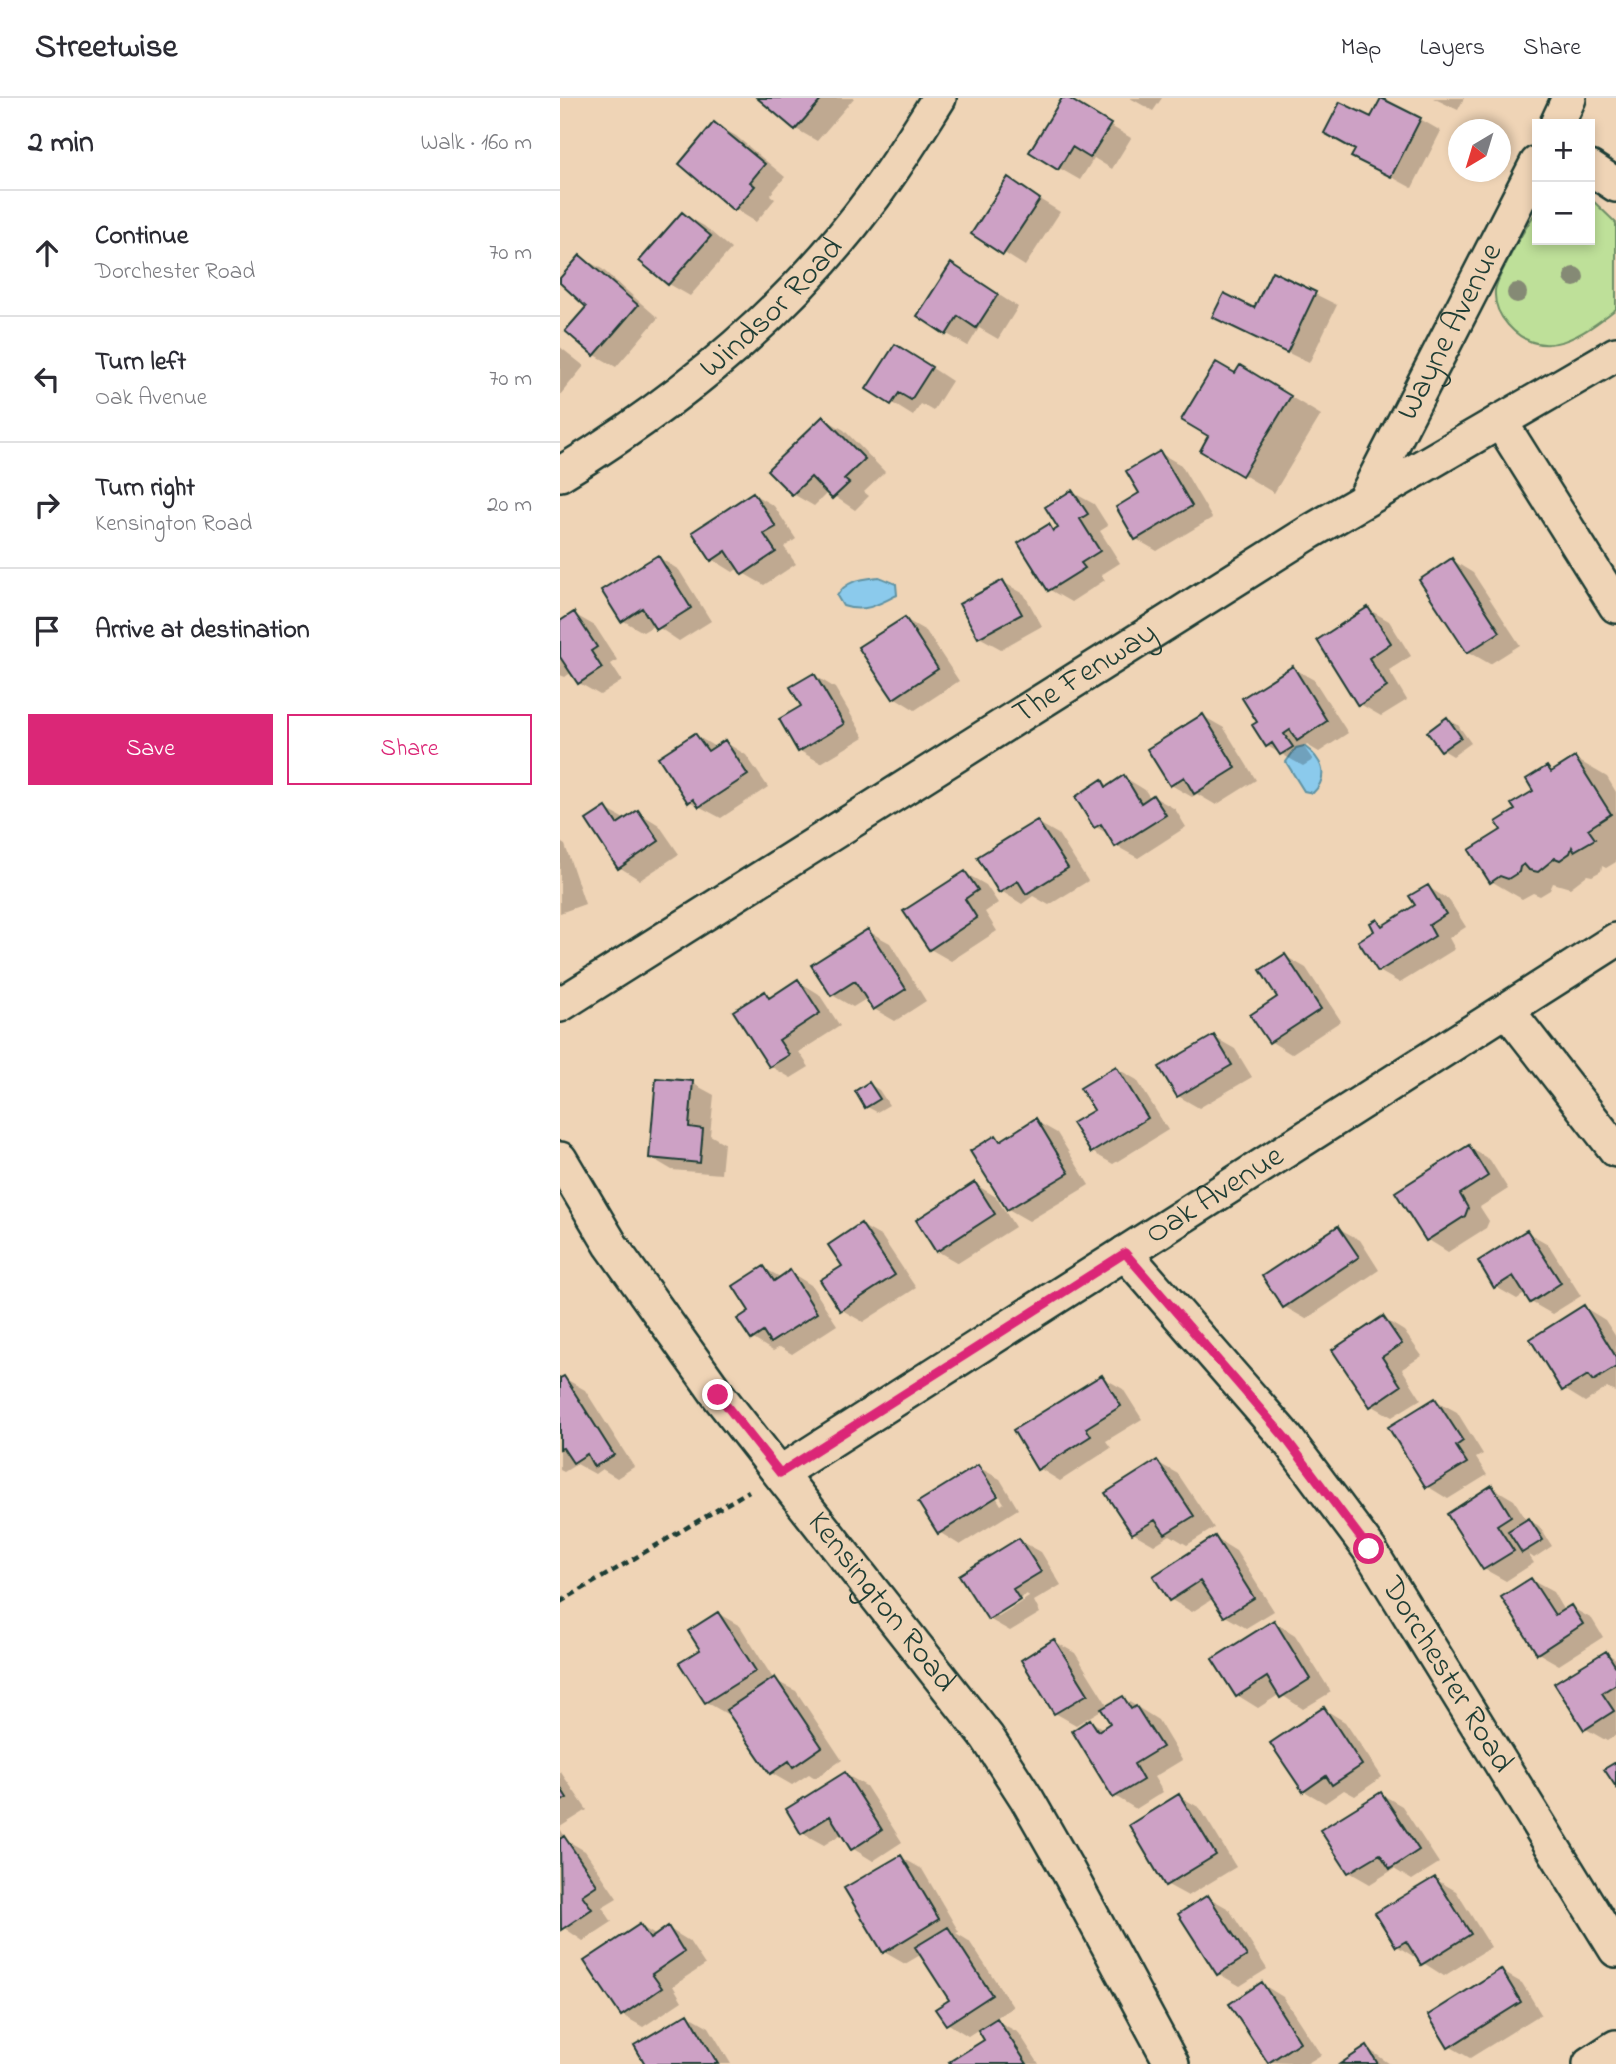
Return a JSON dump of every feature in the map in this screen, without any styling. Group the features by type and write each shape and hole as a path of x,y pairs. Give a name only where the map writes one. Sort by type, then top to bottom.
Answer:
{"street":[{"name":"Windsor Road","path":"560,474 672,400 750,335 810,275 874,196 939,98"},
{"path":"1559,119 1569,98"},
{"path":"1595,171 1616,185"},
{"name":"Wayne Avenue","path":"1364,499 1532,173"},
{"name":"The Fenway","path":"560,1005 1364,499 1616,354"},
{"path":"1500,421 1616,606"},
{"name":"Oak Avenue","path":"780,1473 1616,940"},
{"path":"1507,1010 1616,1150"},
{"name":"Kensington Road","path":"560,1159 611,1245 718,1395 987,1737 1027,1798 1172,2064"},
{"name":"Dorchester Road","path":"1125,1253 1287,1440 1369,1549 1616,1950"},
{"path":"1590,2064 1616,2047"}],"path":[{"path":"560,1602 780,1473"}],"green space":[{"path":"1595,203 1616,223 1616,309 1577,336 1549,344 1535,343 1521,337 1508,325 1498,310 1495,291 1532,218 1532,245 1595,245"}],"water":[{"path":"879,577 896,584 897,595 864,608 843,606 837,596 845,587 850,583"},
{"path":"1304,746 1315,756 1322,768 1321,780 1313,793 1304,791 1286,762 1296,748"}],"building":[{"path":"757,98 823,98 795,130"},
{"path":"1062,98 1068,98 1111,124 1090,158 1072,147 1058,170 1029,152"},
{"path":"1381,98 1421,118 1391,177 1351,157 1355,150 1324,133 1340,102 1371,117"},
{"path":"714,122 765,164 750,182 755,186 734,211 679,164"},
{"path":"1008,177 1040,199 1003,255 971,234"},
{"path":"682,212 711,236 668,285 639,261"},
{"path":"580,255 638,305 594,356 565,331 586,307 560,283 560,278"},
{"path":"951,263 998,294 976,328 958,316 946,335 917,316"},
{"path":"1272,271 1316,292 1287,353 1212,317 1224,293 1254,308"},
{"path":"895,344 932,367 911,400 899,393 891,405 866,389"},
{"path":"1216,362 1235,373 1240,365 1291,396 1242,476 1200,451 1208,436 1181,420"},
{"path":"823,416 865,459 844,479 849,483 832,499 811,477 792,495 767,470"},
{"path":"1160,451 1192,506 1135,540 1116,507 1139,493 1126,471"},
{"path":"1072,490 1088,514 1080,519 1100,551 1081,563 1085,568 1048,591 1018,543 1049,524 1053,531 1058,528 1045,507"},
{"path":"753,492 776,527 764,534 776,552 742,575 726,551 711,561 692,532"},
{"path":"658,555 691,608 656,630 642,608 621,622 601,590"},
{"path":"1452,558 1500,632 1467,653 1419,580"},
{"path":"1003,580 1022,614 978,638 959,604"},
{"path":"1368,607 1391,643 1369,658 1387,687 1358,706 1317,640"},
{"path":"574,612 597,647 591,651 602,668 578,684 560,657 560,621"},
{"path":"905,617 938,669 893,699 858,647"},
{"path":"1293,666 1327,721 1297,741 1290,730 1284,734 1293,747 1280,755 1272,743 1266,747 1252,725 1257,722 1242,698"},
{"path":"814,673 844,724 798,752 779,719 801,706 790,687"},
{"path":"1203,714 1236,768 1194,794 1184,777 1170,786 1147,749"},
{"path":"1447,717 1461,737 1441,751 1427,732"},
{"path":"695,733 708,751 725,740 748,775 699,807 693,799 688,803 658,757"},
{"path":"1575,757 1611,814 1588,829 1595,839 1574,851 1572,847 1570,853 1560,860 1555,858 1538,872 1529,870 1524,864 1519,872 1508,879 1500,876 1490,883 1469,850 1501,830 1496,822 1515,810 1511,804 1533,791 1526,779 1547,766 1551,772"},
{"path":"1124,775 1141,803 1153,795 1166,815 1115,847 1101,824 1094,828 1075,797 1102,779 1106,787"},
{"path":"606,807 617,824 638,810 659,841 618,869 586,820"},
{"path":"1037,820 1068,868 1026,894 1018,881 999,893 977,857"},
{"path":"965,871 978,890 965,899 977,918 929,950 903,911"},
{"path":"1428,885 1446,914 1429,925 1435,936 1378,972 1358,941 1374,931 1370,923 1377,919 1382,926 1415,905 1409,896"},
{"path":"868,929 906,989 873,1010 855,981 831,996 811,965"},
{"path":"1285,954 1321,1009 1269,1043 1250,1015 1277,997 1260,970"},
{"path":"798,979 820,1013 779,1040 789,1055 769,1067 733,1011 765,991 769,998"},
{"path":"1214,1035 1232,1065 1177,1097 1159,1067"},
{"path":"1116,1066 1148,1118 1091,1153 1072,1123 1094,1110 1080,1088"},
{"path":"656,1078 693,1081 689,1127 703,1129 700,1163 649,1158"},
{"path":"869,1082 880,1099 865,1108 855,1091"},
{"path":"1036,1118 1069,1173 1007,1210 970,1151 996,1135 1000,1141"},
{"path":"1469,1145 1488,1176 1460,1194 1468,1208 1465,1216 1426,1241 1395,1192"},
{"path":"975,1182 995,1214 936,1252 916,1220"},
{"path":"861,1223 895,1275 840,1311 820,1280 842,1266 828,1245"},
{"path":"1338,1226 1359,1257 1283,1308 1262,1276"},
{"path":"1527,1230 1561,1283 1530,1303 1513,1276 1494,1288 1478,1261"},
{"path":"764,1266 774,1281 790,1270 817,1313 770,1343 763,1332 751,1340 737,1319 749,1311 733,1286"},
{"path":"1584,1305 1616,1357 1616,1367 1593,1381 1588,1375 1562,1391 1530,1339"},
{"path":"1383,1316 1402,1344 1382,1357 1401,1386 1370,1407 1332,1350"},
{"path":"1102,1375 1121,1406 1086,1428 1091,1436 1037,1470 1013,1430"},
{"path":"564,1376 614,1455 594,1467 587,1454 573,1463 563,1448 560,1449 560,1378"},
{"path":"1435,1398 1463,1441 1456,1446 1467,1463 1426,1488 1388,1427"},
{"path":"1157,1460 1194,1516 1165,1534 1155,1520 1132,1534 1105,1493"},
{"path":"978,1465 998,1496 938,1534 918,1502"},
{"path":"1492,1485 1511,1516 1497,1525 1514,1551 1483,1570 1447,1514"},
{"path":"1529,1518 1543,1540 1522,1553 1508,1531"},
{"path":"1215,1536 1254,1598 1224,1617 1200,1581 1169,1601 1153,1576"},
{"path":"1019,1538 1041,1572 1013,1589 1020,1600 988,1620 959,1575"},
{"path":"1531,1578 1555,1615 1571,1605 1583,1624 1537,1654 1501,1597"},
{"path":"718,1612 756,1671 705,1703 679,1663 700,1650 688,1631"},
{"path":"1274,1620 1310,1679 1280,1698 1267,1677 1236,1697 1212,1659"},
{"path":"1054,1639 1088,1694 1054,1714 1021,1660"},
{"path":"1606,1651 1616,1667 1616,1684 1602,1693 1614,1711 1584,1730 1554,1683"},
{"path":"775,1677 822,1747 793,1767 789,1761 770,1774 726,1710"},
{"path":"1123,1696 1131,1709 1136,1706 1162,1747 1134,1764 1143,1780 1113,1798 1072,1731 1090,1719 1098,1731 1110,1723 1101,1709"},
{"path":"1324,1707 1362,1765 1332,1785 1326,1776 1303,1792 1270,1743"},
{"path":"1616,1762 1616,1787 1604,1769"},
{"path":"845,1772 882,1830 851,1850 830,1816 801,1834 786,1809"},
{"path":"560,1787 567,1798 560,1802"},
{"path":"1381,1792 1419,1850 1390,1869 1380,1854 1348,1873 1320,1830"},
{"path":"1179,1794 1216,1855 1165,1886 1129,1825"},
{"path":"564,1836 597,1885 582,1895 592,1909 561,1930 560,1839"},
{"path":"901,1855 939,1919 883,1953 844,1888"},
{"path":"1435,1877 1471,1934 1421,1965 1406,1941 1396,1947 1375,1913"},
{"path":"1208,1895 1247,1956 1217,1975 1178,1914"},
{"path":"640,1924 650,1939 668,1926 684,1952 652,1974 662,1988 621,2016 584,1961"},
{"path":"948,1927 992,1995 946,2025 935,2009 949,2000 915,1947"},
{"path":"1501,1969 1521,2002 1448,2048 1428,2015"},
{"path":"1262,1982 1300,2042 1268,2063 1229,2004"},
{"path":"688,2013 718,2064 645,2064 634,2045"},
{"path":"997,2018 1027,2064 949,2062 984,2040 978,2030"},
{"path":"1367,2046 1378,2064 1340,2064"}],"route":[{"path":"718,1395 780,1473 1125,1253 1287,1440 1369,1549"}]}
